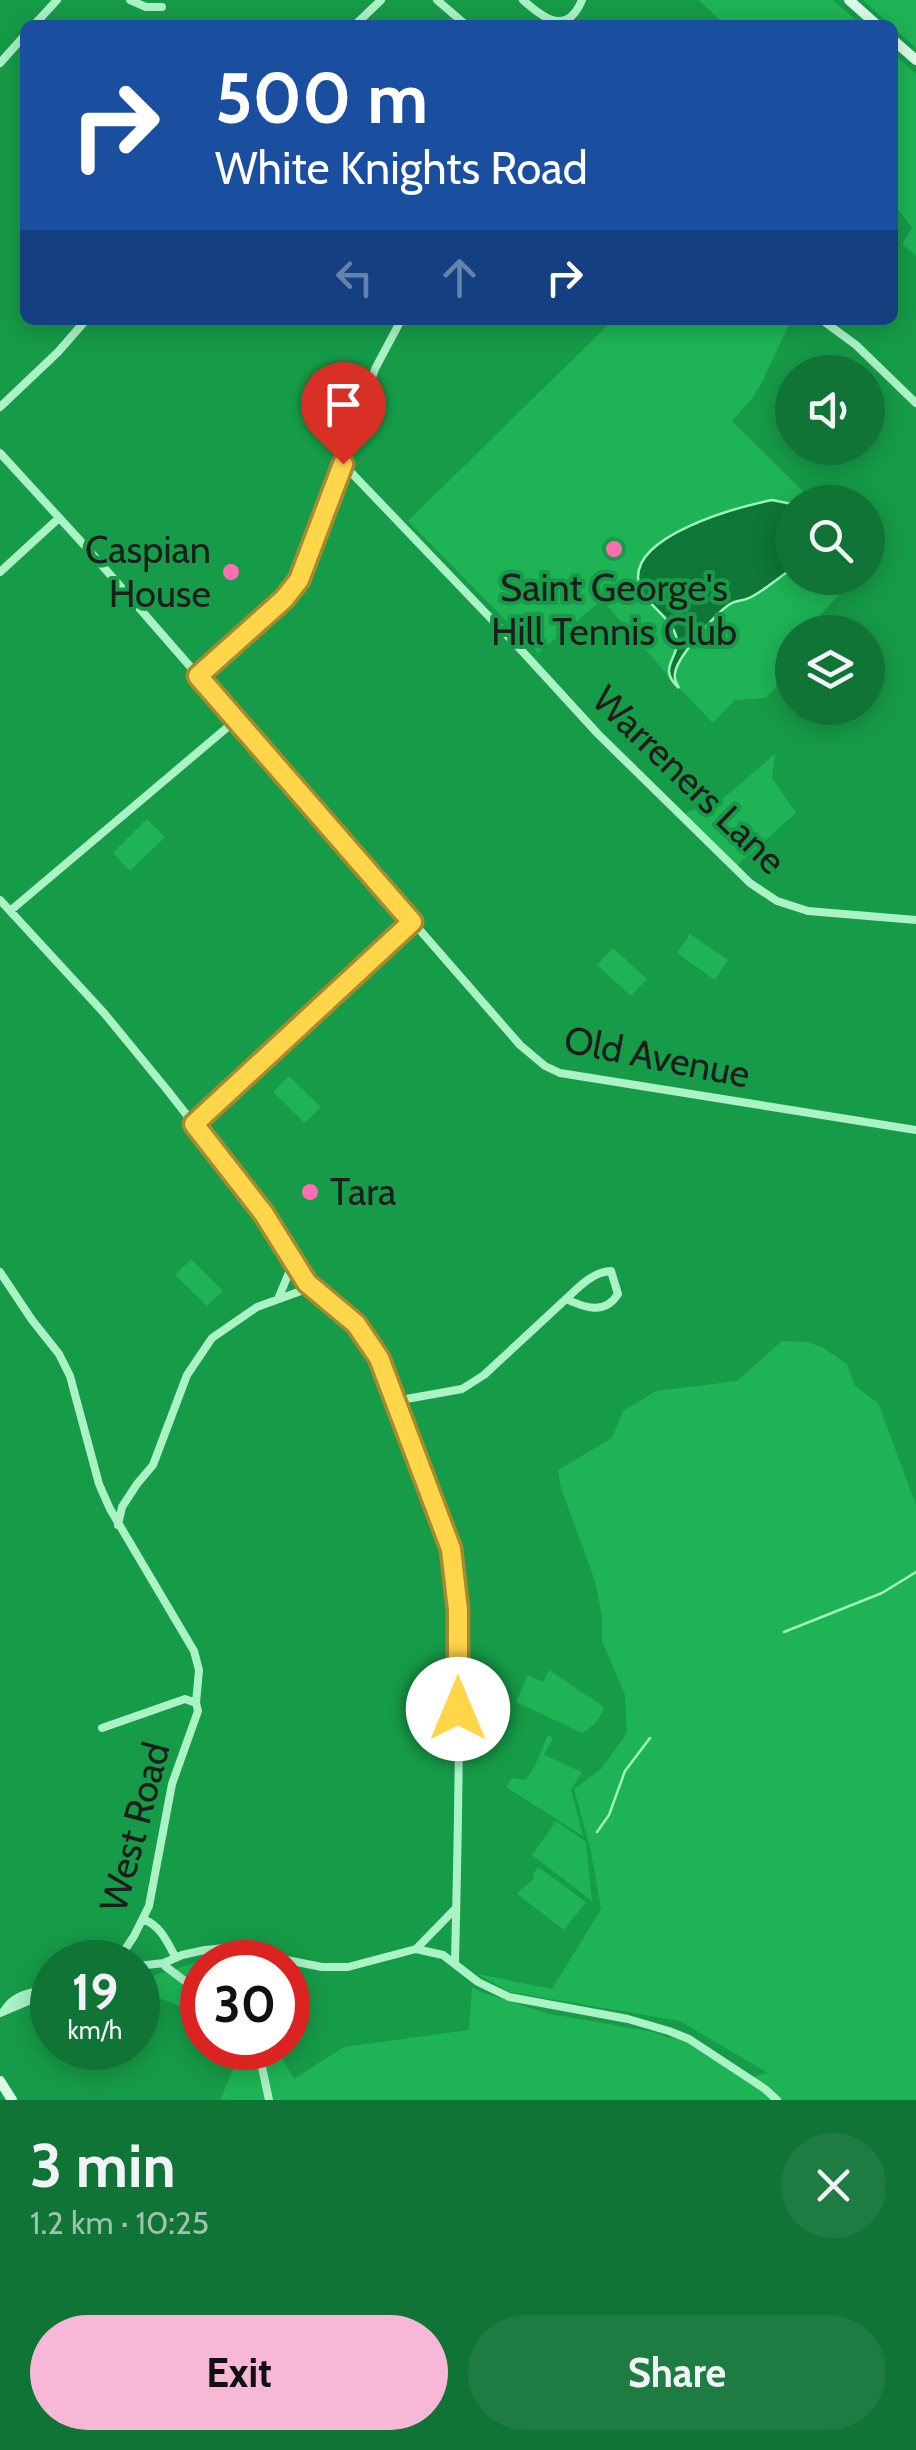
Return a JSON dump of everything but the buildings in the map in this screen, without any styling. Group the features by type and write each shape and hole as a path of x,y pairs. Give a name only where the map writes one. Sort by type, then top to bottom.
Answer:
{"main road":[{"path":"849,0 871,20"},
{"path":"0,2081 12,2100"}],"street":[{"path":"39,20 57,0"},
{"path":"130,0 146,7 162,7"},
{"path":"360,20 381,0"},
{"path":"523,0 547,19 554,20"},
{"path":"563,20 577,10 582,0"},
{"path":"442,2 461,20"},
{"path":"0,63 20,41"},
{"path":"0,406 82,325"},
{"path":"198,676 284,599 299,580 375,369 398,325"},
{"path":"829,325 911,394 916,403"},
{"name":"Old Avenue","path":"0,453 520,1045 545,1066 560,1073 916,1130"},
{"name":"Warreners Lane","path":"343,464 580,716 750,883 777,902 808,911 916,920"},
{"path":"0,572 59,518"},
{"path":"10,912 236,720"},
{"path":"0,900 104,1013 264,1214 312,1287 347,1315 379,1358 451,1549 454,1570 458,1628 455,1962"},
{"path":"194,1124 412,922"},
{"path":"278,1298 293,1263"},
{"path":"395,1401 462,1389 484,1375 566,1299 588,1279 611,1271 618,1294 611,1303 590,1309 566,1299"},
{"name":"West Road","path":"0,1272 59,1354 70,1376 100,1484 118,1524 194,1651 199,1670 198,1711 172,1784 148,1906 130,1940"},
{"path":"118,1524 122,1508 153,1464 187,1375 212,1338 257,1307 312,1287"},
{"name":"West Road","path":"102,1728 185,1699 196,1703"},
{"path":"416,1949 456,1908"},
{"path":"143,1919 161,1932 176,1958"},
{"path":"160,1963 225,1948 336,1967 416,1949 434,1951 455,1962 478,1982 509,1997 669,2030 689,2039 776,2100"},
{"path":"164,1962 180,1977"},
{"path":"2,2012 30,2001"},
{"path":"263,2070 269,2100"}],"shaded area":[{"path":"699,0 833,0 855,20 720,20"},
{"path":"863,0 916,0 916,48 898,32 898,20 885,20"},
{"path":"898,58 916,74 916,256 902,244 912,228 898,209"},
{"name":"Saint George's Hill Tennis Club","path":"608,325 789,325 754,396 732,421 797,485 775,485 775,595 838,595 820,615 775,615 775,689 765,698 735,700 713,723 602,600 538,653 408,521"},
{"path":"775,501 775,581 750,598 730,604 707,626 677,666 679,688 669,673 676,648 675,633 642,591 640,567 667,538 735,509"},
{"path":"775,754 772,778 796,813 735,867 684,817 689,811 719,802"},
{"path":"147,819 165,837 130,871 113,853"},
{"path":"690,934 728,960 715,980 677,953"},
{"path":"613,948 647,979 631,996 597,965"},
{"path":"289,1076 321,1107 305,1123 273,1092"},
{"path":"191,1259 223,1291 207,1306 175,1275"},
{"path":"782,1341 822,1347 847,1364 855,1386 878,1403 916,1505 916,2100 220,2100 233,2070 289,2070 294,2079 344,2047 469,2030 472,1987 545,2013 689,2039 752,2077 768,2073 680,2021 510,1992 477,1974 552,1989 601,1909 574,1789 601,1769 627,1733 625,1695 602,1641 595,1581 558,1470 612,1438 623,1411 656,1391 737,1381"},
{"path":"549,1670 604,1707 596,1722 582,1733 516,1702 528,1675 543,1682"},
{"path":"548,1735 553,1738 544,1755 582,1772 571,1790 583,1836 506,1787 512,1778 525,1780 529,1776"},
{"path":"556,1821 586,1842 592,1901 532,1855"},
{"path":"538,1867 586,1902 564,1930 517,1894 534,1878"},
{"path":"180,1967 180,2006 160,1999 160,1973"}],"waterway":[{"path":"784,1632 882,1593 916,1572"},
{"path":"597,1832 609,1815 625,1771 650,1738"}],"place":[{"name":"Saint George's Hill Tennis Club","path":"614,549"},
{"name":"Caspian House","path":"231,572"},
{"name":"Tara","path":"310,1192"}],"route":[{"path":"343,464 299,580 284,599 198,676 412,922 194,1124 264,1214 307,1283 356,1324 379,1358 451,1549 458,1610 458,1709"}]}
